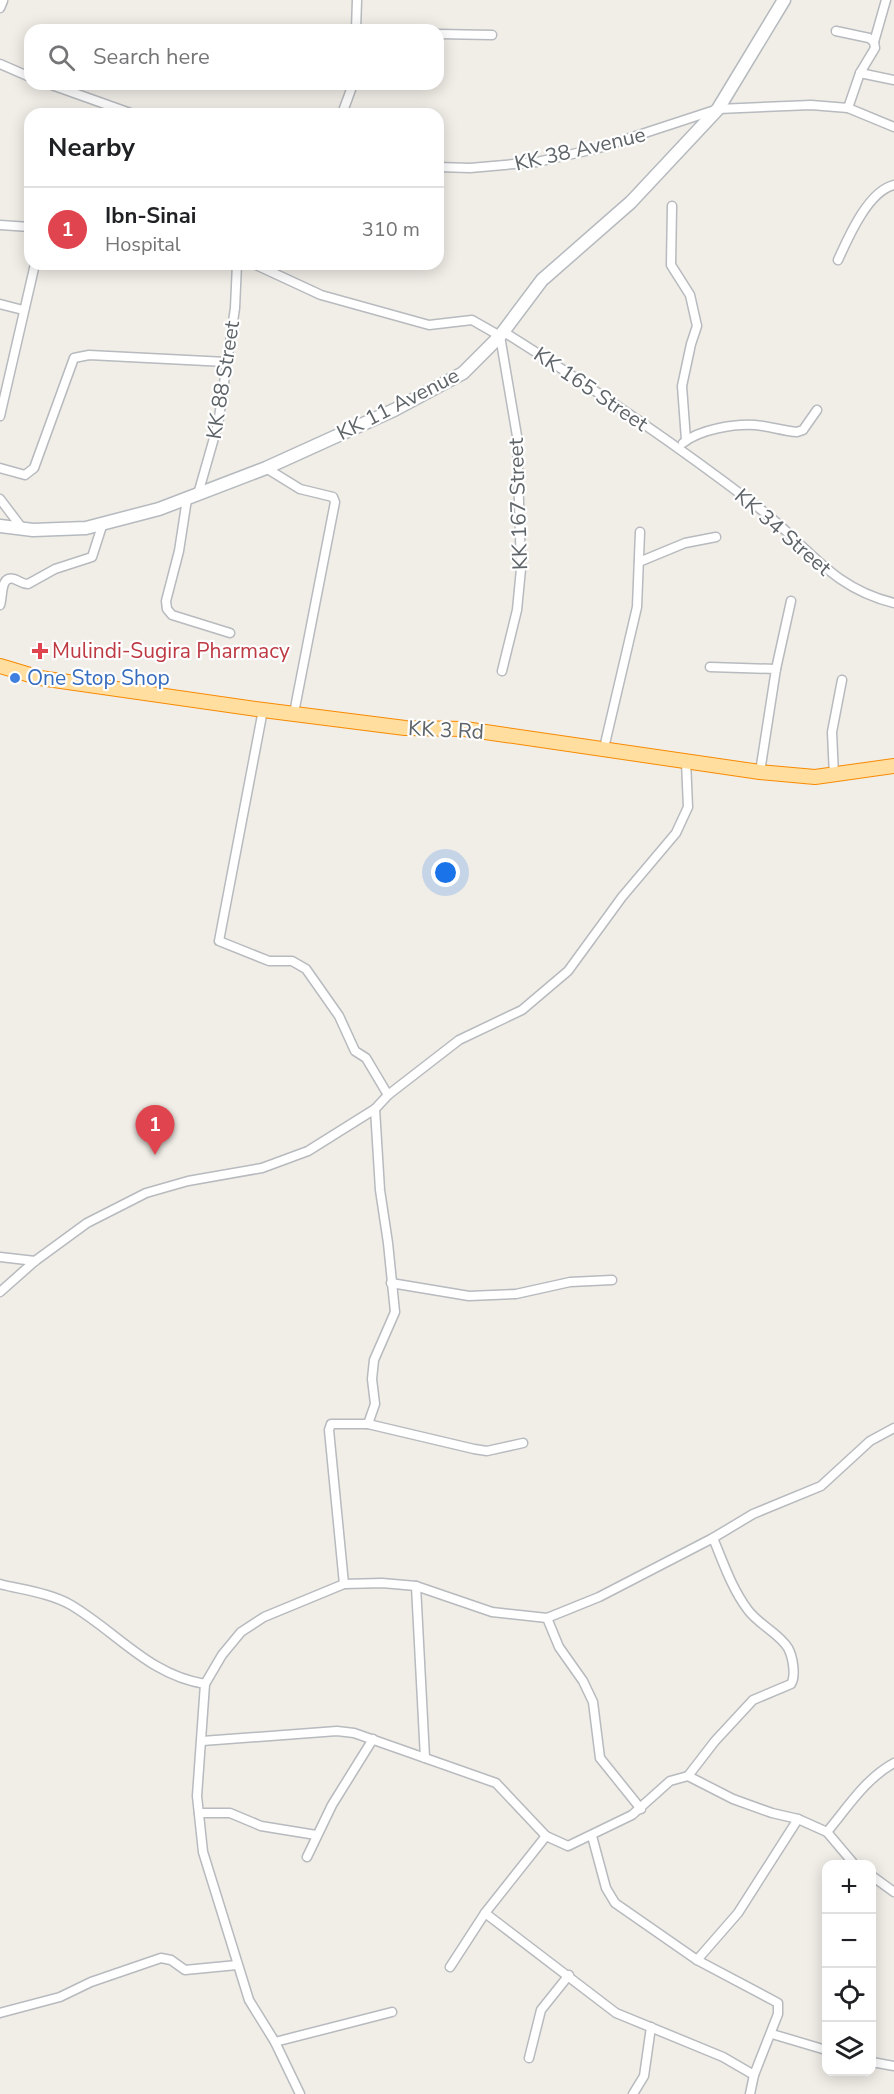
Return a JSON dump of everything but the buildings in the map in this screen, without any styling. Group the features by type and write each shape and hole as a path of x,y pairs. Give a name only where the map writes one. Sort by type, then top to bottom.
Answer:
{"highway":[{"name":"KK 3 Rd","path":"0,666 40,678 263,710 405,728 465,729 760,772 834,776 894,766"}],"main road":[{"name":"KK 11 Avenue","path":"0,526 56,530 102,526 193,497 266,468 444,385 472,364 502,334 542,280 631,202 718,109 784,0"}],"street":[{"path":"0,9 3,0"},
{"path":"356,24 357,0"},
{"path":"848,108 860,73 875,48 874,42 886,0"},
{"path":"836,31 869,38 874,42"},
{"path":"444,34 492,35"},
{"path":"0,64 24,74"},
{"path":"860,73 894,80"},
{"path":"66,90 117,108"},
{"path":"344,108 351,90"},
{"name":"KK 38 Avenue","path":"444,167 492,167 547,159 645,135 718,109 811,105 848,108 894,127"},
{"path":"838,260 852,228 878,194 894,185"},
{"path":"672,206 671,265 690,296 697,326 682,386 687,440"},
{"path":"0,225 24,227"},
{"path":"0,416 33,270"},
{"name":"KK 88 Street","path":"230,633 181,618 167,609 193,497 218,424 235,308 237,270"},
{"name":"KK 165 Street","path":"274,270 321,295 408,320 429,325 472,320 502,334 678,447"},
{"path":"0,304 23,310"},
{"name":"KK 167 Street","path":"502,334 517,436 521,569 516,620 502,671"},
{"path":"0,468 25,475 34,468 74,358 89,355 226,362"},
{"path":"678,447 687,440 742,425 757,425 797,432 817,410"},
{"name":"KK 34 Street","path":"678,447 781,525 838,580 866,596 894,603"},
{"path":"266,468 300,489 333,496 335,502 294,713"},
{"path":"0,499 22,528"},
{"path":"0,605 2,584 6,580 14,579 28,584 55,569 92,557 102,526"},
{"path":"604,748 637,607 640,532"},
{"path":"639,562 693,540 716,537"},
{"path":"760,772 776,669 791,601"},
{"path":"710,667 776,669"},
{"path":"834,776 832,732 842,680"},
{"path":"263,710 219,941 269,960 292,961 306,969 339,1016 355,1051 366,1058 388,1095"},
{"path":"0,1292 35,1261 87,1223 146,1193 188,1181 262,1168 286,1160 328,1140 375,1109 388,1095 459,1040 522,1010 568,971 622,897 676,833 688,807 686,761"},
{"path":"368,1424 375,1404 372,1379 374,1360 394,1312 380,1190 375,1109"},
{"path":"0,1257 35,1261"},
{"path":"391,1283 470,1296 516,1294 570,1282 612,1280"},
{"path":"344,1584 329,1430 331,1424 339,1422 368,1424 488,1451 523,1443"},
{"path":"300,2094 275,2042 249,2000 203,1852 197,1796 206,1684 222,1655 241,1632 264,1617 344,1584 382,1583 416,1586 492,1612 547,1618 600,1597 713,1538 753,1514 822,1486 870,1441 894,1428"},
{"path":"202,1741 338,1731 354,1732 496,1783 546,1836 568,1846 592,1836 641,1809 670,1781 688,1776 715,1741 753,1700 791,1684 794,1680 792,1656 787,1646 762,1626 747,1609 713,1538"},
{"path":"0,1584 51,1596 70,1604 168,1675 206,1684"},
{"path":"416,1586 425,1758"},
{"path":"547,1618 559,1647 583,1681 593,1702 600,1758 641,1809"},
{"path":"307,1857 316,1835 373,1739"},
{"path":"827,1832 868,1783 880,1771 894,1763"},
{"path":"688,1776 733,1799 772,1813 798,1819 827,1832 851,1860"},
{"path":"199,1813 230,1813 261,1826 316,1835"},
{"path":"697,1960 738,1913 798,1819"},
{"path":"450,1967 485,1913 546,1836"},
{"path":"592,1836 606,1888 615,1903 697,1960 774,1998 778,2003 778,2014 772,2034 754,2075 750,2094"},
{"path":"876,1879 894,1892"},
{"path":"485,1913 616,2013 723,2057 754,2075"},
{"path":"0,2013 60,1997 91,1982 161,1958 171,1960 185,1970 237,1965"},
{"path":"529,2058 541,2010 569,1975"},
{"path":"275,2042 392,2012"},
{"path":"633,2094 644,2076 651,2027"},
{"path":"772,2034 822,2049"},
{"path":"876,2063 894,2066"}],"place":[{"name":"Mulindi-Sugira Pharmacy","path":"40,651"},
{"name":"One Stop Shop","path":"15,678"},
{"name":"Ibn-Sinai","path":"155,1155"}]}
